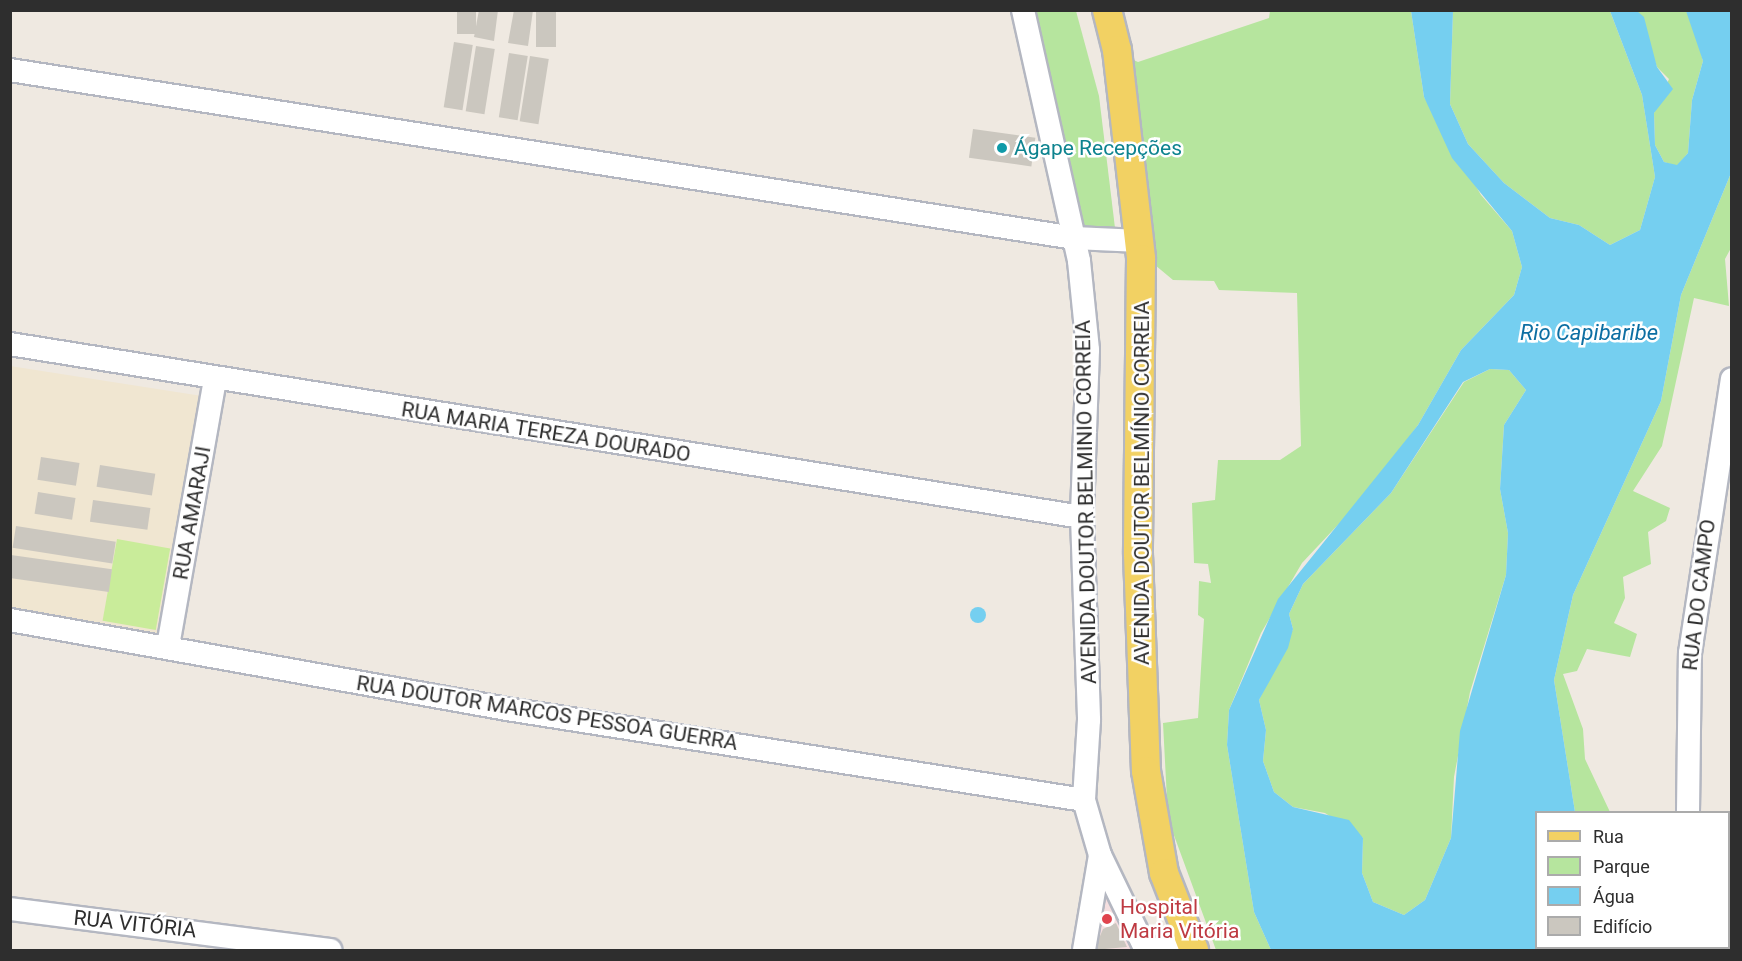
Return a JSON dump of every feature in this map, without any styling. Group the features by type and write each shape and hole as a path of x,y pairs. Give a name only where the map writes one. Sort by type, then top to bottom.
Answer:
{"main road":[{"name":"AVENIDA DOUTOR BELMÍNIO CORREIA","path":"1107,10 1117,50 1140,241 1138,554 1146,771 1164,873 1190,943"}],"street":[{"name":"AVENIDA DOUTOR BELMINIO CORREIA","path":"1023,10 1074,238 1088,350 1082,517 1089,720 1084,800 1100,855 1146,951"},
{"path":"10,70 1074,238 1140,241"},
{"name":"RUA MARIA TEREZA DOURADO","path":"10,344 215,380 1082,517"},
{"name":"RUA DO CAMPO","path":"1688,811 1687,693 1723,483 1731,379"},
{"name":"RUA AMARAJI","path":"168,646 215,380"},
{"name":"RUA DOUTOR MARCOS PESSOA GUERRA","path":"10,620 168,646 507,709 1084,800"},
{"path":"1084,951 1100,855"},
{"name":"RUA VITÓRIA","path":"10,909 330,951"},
{"path":"1156,951 1190,943"}],"shaded area":[{"path":"10,366 202,396 159,634 11,608"},
{"name":"Hospital Maria Vitória","path":"1103,891 1107,895 1133,950 1091,950"}],"green space":[{"path":"1030,11 1076,11 1099,96 1115,228 1110,231 1077,230"},
{"path":"1270,11 1411,11 1424,97 1481,195 1512,231 1522,267 1514,295 1461,350 1418,425 1365,496 1302,563 1261,633 1229,710 1227,745 1254,912 1271,950 1216,950 1168,819 1163,723 1198,718 1204,619 1198,615 1199,581 1211,583 1208,564 1194,563 1192,503 1215,500 1218,460 1280,460 1301,446 1297,293 1219,290 1214,281 1173,280 1155,265 1129,58 1138,62 1269,18"},
{"path":"1453,11 1610,11 1642,95 1655,177 1640,230 1610,245 1579,225 1550,218 1504,183 1468,144 1450,104"},
{"path":"1637,11 1686,11 1693,21 1703,61 1692,100 1688,153 1677,166 1664,162 1655,145 1654,113 1669,79 1657,67"},
{"path":"1731,173 1731,248 1725,259 1729,306 1694,298 1662,446 1633,491 1670,508 1666,521 1648,532 1651,564 1623,577 1625,598 1614,623 1637,634 1630,657 1587,649 1577,671 1563,674 1583,729 1585,759 1610,811 1575,811 1554,680 1573,595 1661,401 1681,295"},
{"path":"1490,369 1509,370 1526,390 1504,425 1500,489 1508,533 1506,575 1470,692 1454,777 1451,838 1425,900 1404,915 1373,902 1362,873 1363,838 1325,813 1293,807 1274,792 1263,761 1266,730 1259,700 1293,629 1289,614 1303,584 1391,493 1464,382"},
{"path":"117,539 170,548 156,630 103,621"}],"water":[{"name":"Rio Capibaribe","path":"1411,11 1453,11 1450,104 1468,144 1504,183 1550,218 1579,225 1610,245 1640,230 1655,177 1642,95 1610,11 1637,11 1644,17 1657,67 1673,89 1654,113 1655,145 1664,162 1677,165 1688,153 1692,100 1703,61 1686,11 1731,11 1731,173 1681,295 1661,401 1573,595 1554,680 1575,811 1535,811 1535,949 1592,950 1271,950 1254,912 1227,745 1229,710 1278,599 1418,425 1461,350 1514,295 1522,267 1512,231 1452,158 1424,97","holes":["1490,369 1509,370 1526,390 1504,425 1500,489 1508,533 1506,575 1460,731 1451,838 1425,900 1404,915 1373,902 1362,873 1363,838 1349,820 1293,807 1274,792 1263,761 1266,730 1259,700 1288,648 1293,629 1289,614 1303,584 1391,493 1463,382"]},
{"path":"978,607 984,609 986,615 984,621 978,623 972,621 970,615 972,609"}],"building":[{"path":"457,10 476,10 476,34 457,34"},
{"path":"479,10 498,10 494,41 474,37"},
{"path":"514,10 533,10 528,46 508,43"},
{"path":"536,10 556,10 556,47 536,47"},
{"path":"454,42 473,45 462,110 444,107"},
{"path":"476,46 495,49 484,114 466,111"},
{"path":"509,53 528,56 518,120 499,117"},
{"path":"530,56 549,59 538,124 520,121"},
{"name":"Ágape Recepções","path":"973,129 1035,138 1031,166 969,158"},
{"path":"41,457 80,463 76,486 37,480"},
{"path":"100,465 155,474 152,495 97,487"},
{"path":"38,492 76,498 72,520 35,514"},
{"path":"93,500 150,508 147,530 90,522"},
{"path":"16,526 116,542 112,564 13,548"},
{"path":"11,555 112,569 109,592 10,578"},
{"path":"1116,923 1127,947 1094,950 1103,929"}],"place":[{"name":"Ágape Recepções","path":"1002,148"},
{"name":"Hospital Maria Vitória","path":"1107,919"}]}
